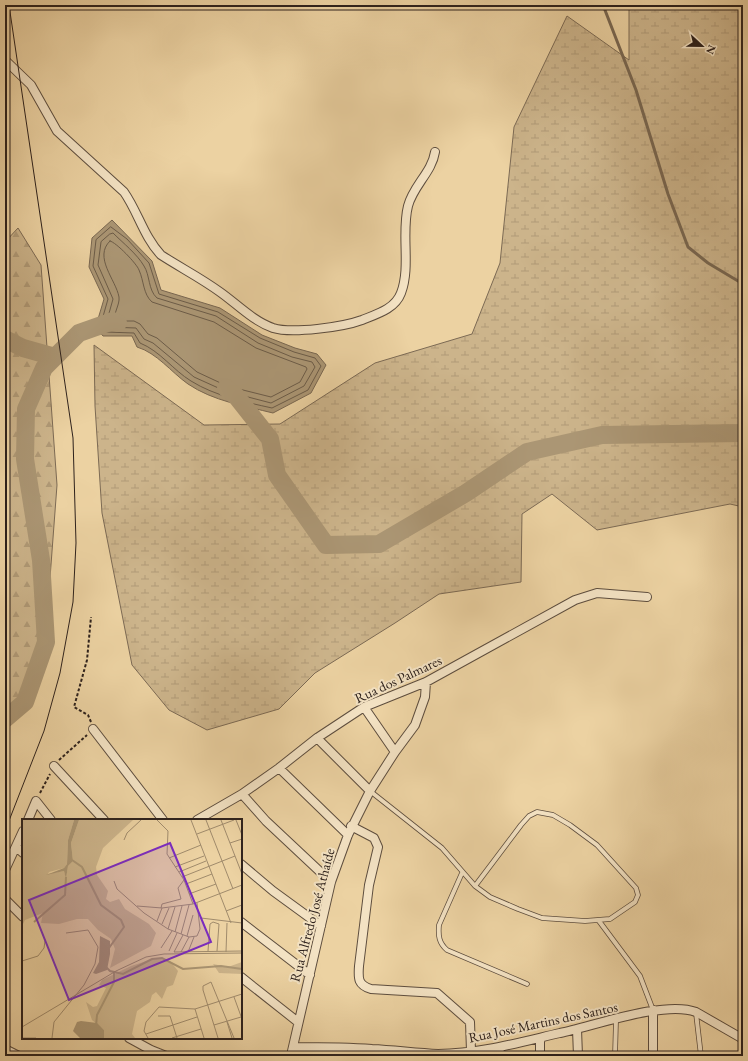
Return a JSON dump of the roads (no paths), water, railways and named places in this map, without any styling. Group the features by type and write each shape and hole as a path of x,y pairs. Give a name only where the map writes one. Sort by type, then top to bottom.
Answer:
{"street":[{"path":"5,60 31,85 57,131 124,192 154,247 161,255 219,291 259,320 275,328 307,330 358,321 388,308 396,301 401,292 404,278 408,206 412,194 433,162 435,152"},
{"name":"Rua dos Palmares","path":"200,819 242,794 280,768 317,738 364,707 426,682 511,634 590,595 598,593 648,597"},
{"name":"Rua Alfredo José Athaíde","path":"292,1053 298,1022 332,882 351,826 370,791 395,752 415,725 425,697 426,682"},
{"path":"364,707 395,752"},
{"path":"93,729 162,819"},
{"path":"317,738 370,791"},
{"path":"54,766 103,819"},
{"path":"280,768 348,835"},
{"path":"242,794 266,821 332,882"},
{"path":"28,819 36,801 51,819"},
{"path":"351,826 374,838 378,847 369,885 359,966 358,978 360,983 364,987 371,989 430,992 437,994 470,1022 471,1051"},
{"path":"5,870 22,833"},
{"path":"16,847 22,852"},
{"path":"242,865 273,891 321,926"},
{"path":"5,899 22,916"},
{"path":"242,923 310,975"},
{"path":"242,978 298,1022"},
{"name":"Rua José Martins dos Santos","path":"292,1053 370,1052 439,1055 500,1047 577,1030 653,1010 683,1008 696,1012 743,1039"},
{"path":"653,1010 653,1056"},
{"path":"577,1030 578,1056"},
{"path":"540,1038 540,1056"},
{"path":"130,1039 166,1056"},
{"path":"499,1056 500,1047"},
{"path":"5,1049 19,1056"}],"lane":[{"path":"370,791 442,848 462,873 475,886 501,903 542,918 599,921 610,919 635,902 638,895 636,888 597,845 570,825 542,812 534,813 521,825 475,886"},
{"path":"462,873 439,925 438,933 441,945 447,950 527,984"},
{"path":"599,921 640,976 653,1010"},
{"path":"696,1012 701,1056"},
{"path":"615,1056 616,1020"}],"water":[{"path":"112,220 152,261 161,290 220,308 262,335 295,348 317,354 326,365 311,393 273,413 218,399 188,384 157,358 137,347 132,336 103,336 91,322 98,319 104,299 89,267 92,238"}],"waterway":[{"path":"603,5 636,90 668,194 688,247 708,263 743,284"},
{"path":"5,719 25,702 46,642 41,560 25,459 26,409 44,368 79,333 113,321 118,323"},
{"path":"5,339 23,348 55,357"},
{"path":"226,388 236,396 270,439 277,475 326,545 379,544 466,493 527,452 602,435 743,433"}],"tram line":[{"path":"5,831 44,731 60,673 73,602 76,543 73,438 9,5"}]}
